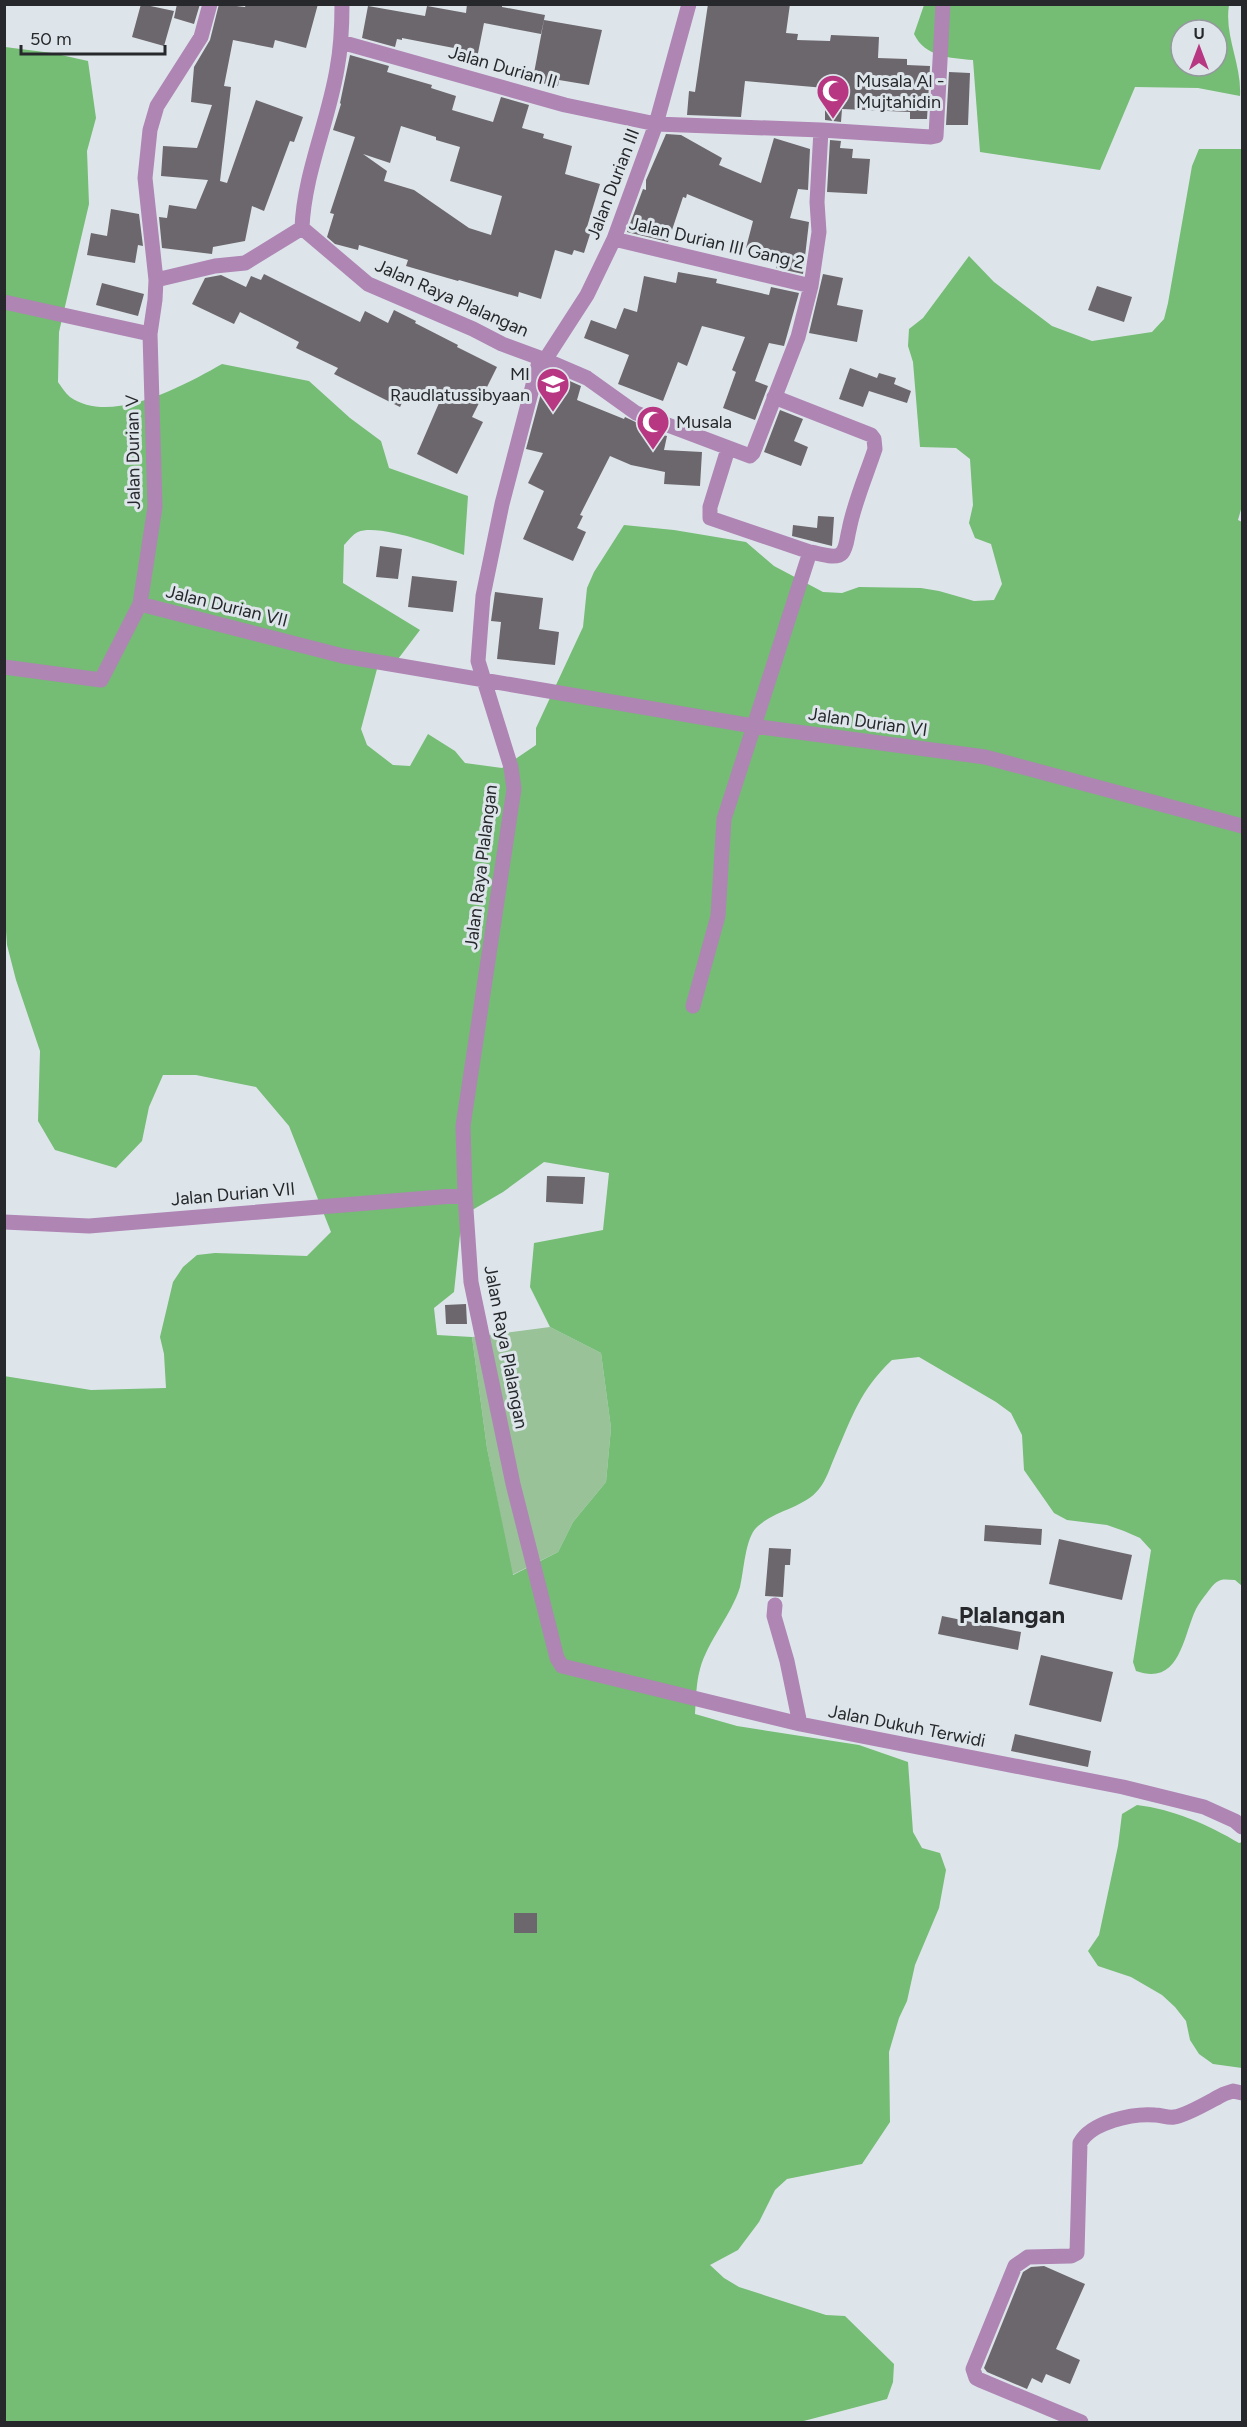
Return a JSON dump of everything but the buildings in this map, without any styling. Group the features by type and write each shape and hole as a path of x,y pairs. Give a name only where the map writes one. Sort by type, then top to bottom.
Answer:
{"street":[{"name":"Jalan Durian V","path":"140,604 155,507 150,334 156,300 156,280 145,178 150,130 157,106 201,37 210,4"},
{"path":"156,280 215,266 245,263 302,228 305,196 337,71 341,42 342,4"},
{"name":"Jalan Durian III","path":"542,359 587,295 614,239 656,124 689,4"},
{"name":"Jalan Durian II","path":"341,42 565,105 656,124 936,136 943,4"},
{"path":"542,359 587,378 636,413 750,456 798,337 811,286 819,232 817,202 821,130"},
{"name":"Jalan Raya Plalangan","path":"302,228 368,284 473,329 502,344 542,359 502,504 483,596 478,661 511,767 514,789 463,1126 471,1282 513,1484 554,1648 562,1666"},
{"name":"Jalan Durian III Gang 2","path":"614,239 811,286"},
{"path":"4,302 150,334"},
{"path":"728,449 710,507 710,518 810,552 838,555 842,552 876,444 871,435 774,397"},
{"path":"693,1006 718,916 724,819 810,552"},
{"name":"Jalan Durian VII","path":"4,668 100,680 140,604 343,656 483,679"},
{"name":"Jalan Durian VI","path":"483,679 753,726 985,757 1242,826"},
{"name":"Jalan Durian VII","path":"4,1222 89,1226 465,1195"},
{"path":"775,1605 774,1616 787,1661 800,1724"},
{"name":"Jalan Dukuh Terwidi","path":"562,1666 800,1724 1123,1787 1204,1806 1235,1821 1242,1827"},
{"path":"1081,2422 980,2380 974,2374 973,2369 1015,2266 1028,2257 1071,2256 1077,2253 1080,2143 1088,2131 1099,2125 1135,2117 1153,2115 1175,2117 1224,2094 1233,2091 1242,2093"}],"green space":[{"path":"924,5 1229,5 1228,18 1169,18 1169,78 1229,78 1229,28 1240,84 1240,96 1198,88 1135,87 1100,170 980,152 973,60 939,55 931,52 919,42 914,34"},
{"path":"5,47 52,53 88,61 96,118 87,151 89,204 59,332 58,382 70,397 87,405 106,407 126,405 168,391 222,364 309,381 350,418 381,441 389,468 468,496 464,555 411,537 368,530 358,532 344,545 343,583 420,630 395,663 377,669 361,729 367,745 393,765 410,766 428,734 455,751 465,763 502,768 536,745 536,728 583,627 587,588 594,572 624,525 674,530 746,542 774,566 823,592 842,593 859,587 921,588 974,601 994,600 1002,584 991,544 975,538 969,523 973,505 970,459 956,448 920,447 913,362 908,346 909,329 923,318 969,256 994,282 1052,326 1092,341 1152,332 1164,319 1192,166 1199,149 1242,149 1242,506 1238,520 1242,522 1242,1586 1235,1580 1223,1580 1215,1584 1197,1607 1183,1645 1171,1666 1162,1672 1151,1674 1136,1671 1133,1662 1151,1550 1140,1538 1124,1531 1107,1525 1067,1520 1054,1513 1024,1470 1022,1435 1011,1413 919,1357 892,1360 864,1393 819,1489 806,1501 764,1521 753,1532 747,1547 736,1598 708,1648 698,1680 695,1714 737,1726 859,1745 908,1762 913,1832 922,1848 940,1853 946,1870 939,1908 915,1965 907,2001 899,2018 889,2052 890,2122 862,2164 787,2179 775,2190 759,2222 738,2250 710,2265 724,2278 739,2287 826,2315 845,2316 894,2364 893,2382 887,2399 800,2422 5,2422 4,1376 91,1390 166,1388 164,1354 160,1337 173,1282 183,1267 197,1255 215,1253 307,1256 331,1232 289,1126 256,1087 196,1075 163,1075 149,1107 142,1141 116,1168 55,1150 38,1121 40,1051 16,980 7,945 4,904","holes":["544,1162 609,1173 603,1230 534,1243 530,1287 550,1327 601,1353 611,1428 606,1482 573,1522 558,1552 513,1575 487,1448 472,1337 437,1335 434,1308 454,1292 462,1216 503,1192"]},
{"path":"550,1327 601,1353 611,1428 606,1482 573,1522 558,1552 512,1575 487,1448 472,1337"},
{"path":"1137,1805 1177,1814 1203,1824 1239,1843 1242,1842 1242,2068 1213,2064 1199,2054 1190,2040 1186,2021 1175,2007 1162,1995 1131,1977 1098,1966 1088,1951 1099,1935 1118,1846 1122,1814"}],"place":[{"name":"Musala Al - Mujtahidin","path":"833,120"},
{"name":"MI Raudlatussibyaan","path":"553,413"},
{"name":"Musala","path":"653,451"}],"district":[{"name":"Plalangan","path":"1012,1614"}]}
